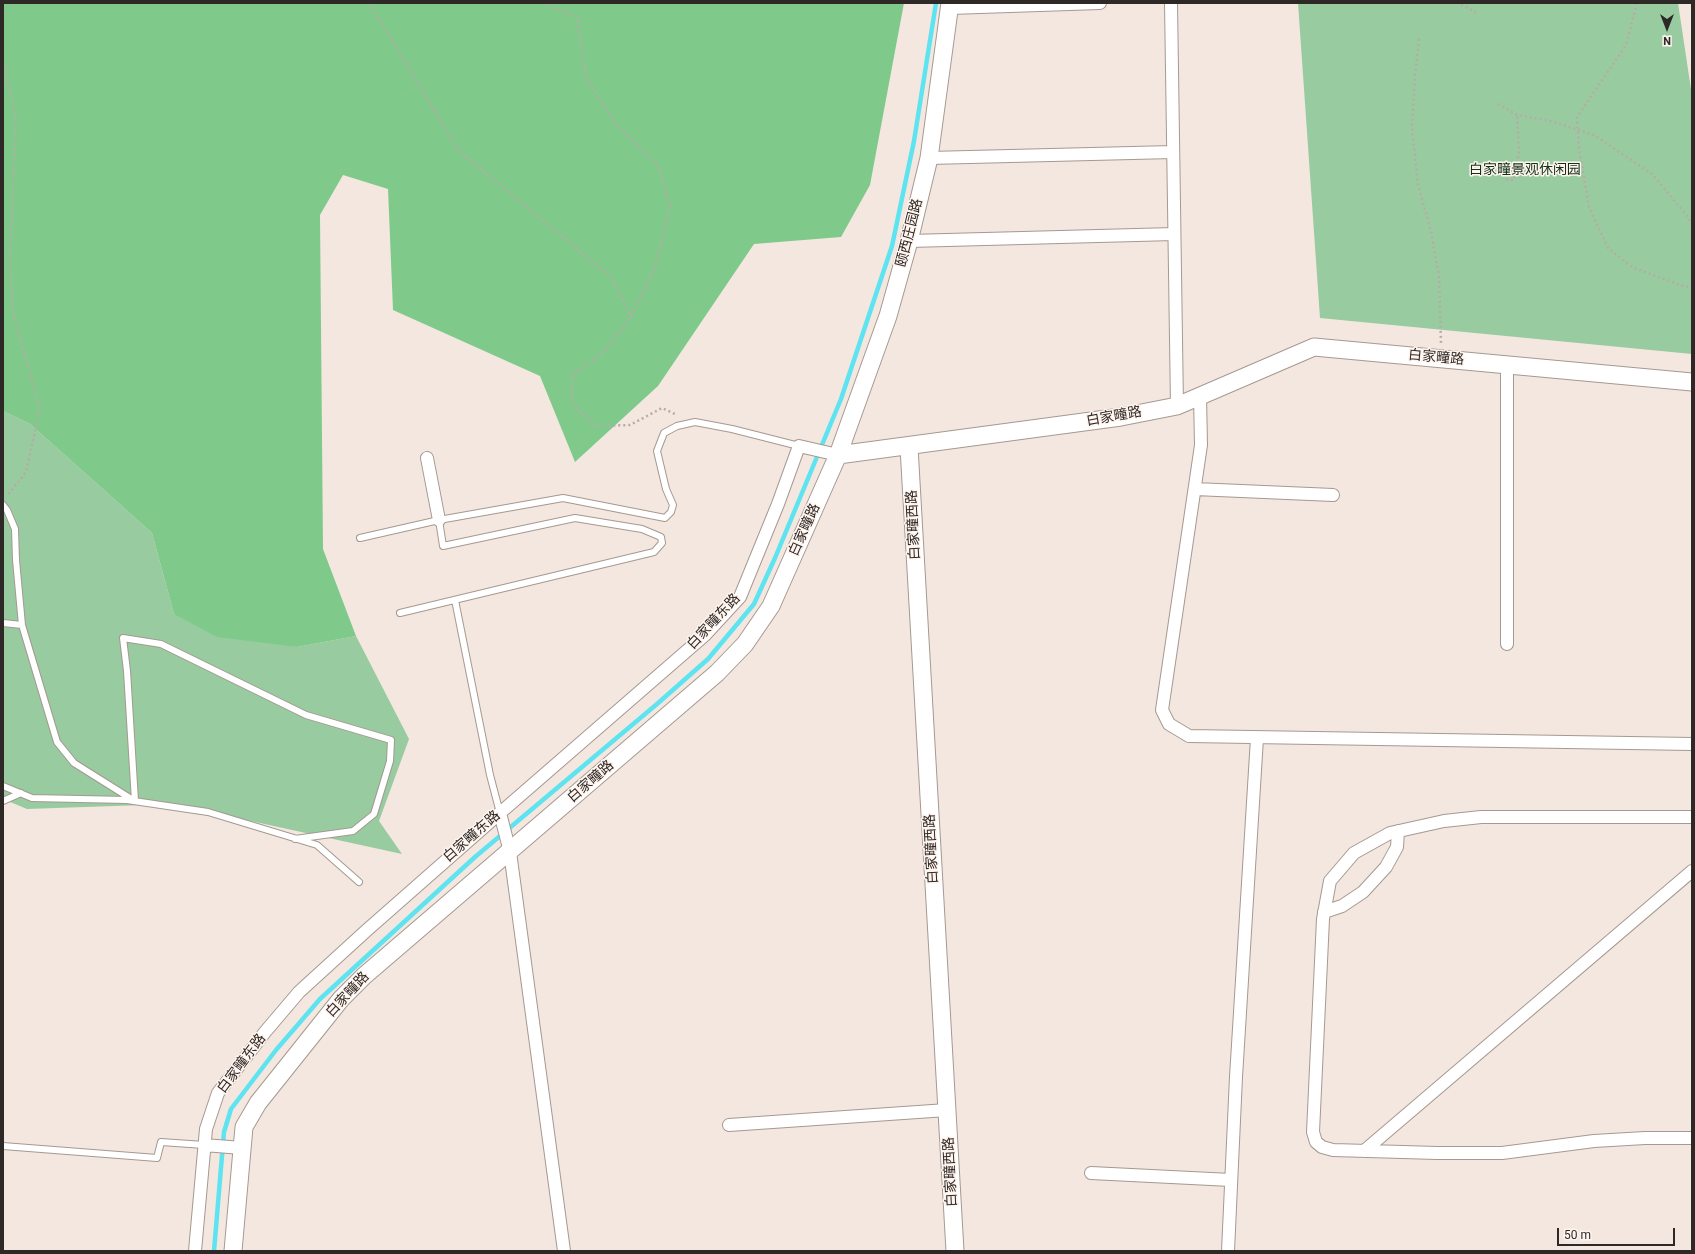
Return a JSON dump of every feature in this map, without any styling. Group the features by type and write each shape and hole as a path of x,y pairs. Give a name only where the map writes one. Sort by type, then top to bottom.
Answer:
{"street":[{"path":"950,6 1100,3"},
{"path":"1171,3 1176,406"},
{"name":"颐西庄园路","path":"833,454 888,316 909,241 929,158 950,6"},
{"path":"929,158 1173,152"},
{"path":"909,241 1174,234"},
{"name":"白家疃路","path":"233,1251 236,1147 244,1127 258,1103 341,999 364,976 508,846 717,673 745,644 771,606 833,454 910,446 1122,417 1176,406 1314,347 1692,382"},
{"path":"1507,365 1507,644"},
{"path":"1200,396 1201,445 1162,710 1169,724 1189,736 1692,744"},
{"path":"798,446 833,454"},
{"name":"白家疃东路","path":"195,1251 210,1145 206,1128 218,1093 265,1032 299,992 501,818 705,636 740,597 778,504 798,446"},
{"name":"白家疃西路","path":"910,446 955,1251"},
{"path":"427,458 439,520"},
{"path":"1195,489 1334,495"},
{"path":"1228,1251 1257,738"},
{"path":"1692,817 1480,817 1444,821 1390,833 1354,853 1330,881 1324,912 1313,1132 1316,1142 1322,1147 1333,1150 1437,1154 1502,1154 1594,1141 1645,1138 1692,1138"},
{"path":"501,818 508,846 564,1251"},
{"path":"1324,912 1342,906 1363,892 1381,872 1397,847 1398,831"},
{"path":"1364,1151 1692,872"},
{"path":"729,1125 947,1110"},
{"path":"210,1145 236,1147"},
{"path":"1091,1173 1231,1180"}],"lane":[{"path":"360,538 439,520 563,498 665,518 671,512 673,504 666,489 657,451 664,433 677,426 695,422 732,429 798,446"},
{"path":"3,505 7,510 15,529 16,560 22,625 57,742 74,763 135,801"},
{"path":"400,613 654,552 662,543 661,536 642,529 575,518 443,546 439,520"},
{"path":"455,600 490,775 501,818"},
{"path":"3,623 22,625"},
{"path":"135,801 127,671 123,638 161,644 306,715 391,740 390,761 374,814 353,831 295,839"},
{"path":"3,786 32,798 135,801 208,812 317,845 359,882"},
{"path":"3,801 21,793"},
{"path":"3,1146 157,1158 161,1142 210,1145"}],"path":[{"path":"369,3 459,151 611,277 631,317"},
{"path":"543,3 577,17 586,78 617,125 659,167 670,206 655,267 631,317 602,354 573,374 572,403 595,426 630,425 662,408 695,422"},
{"path":"1637,3 1626,44 1577,118 1578,148 1589,207 1608,248 1632,267 1692,288"},
{"path":"1461,5 1476,12"},
{"path":"1419,39 1412,127 1418,184 1432,232 1439,276 1442,359"},
{"path":"3,60 16,118 10,256 13,312 40,409 26,472 3,502"},
{"path":"1498,104 1517,115 1551,121 1594,134 1652,174 1688,217 1692,224"},
{"path":"1506,180 1514,180 1519,152 1517,115"}],"green space":[{"path":"3,3 904,3 870,185 841,237 754,244 658,386 575,462 540,376 393,310 388,189 343,175 320,215 323,549 356,636 297,647 217,637 174,614 152,533 30,424 3,411"},
{"name":"白家疃景观休闲园","path":"1298,3 1678,3 1692,96 1692,354 1320,318"},
{"path":"3,411 30,424 152,533 174,614 297,647 356,636 409,739 379,821 402,854 173,804 27,809 3,799"}],"waterway":[{"path":"214,1251 224,1132 231,1109 276,1050 320,999 475,857 657,704 708,659 754,604 775,558 841,399 892,246 914,141 936,3"}]}
